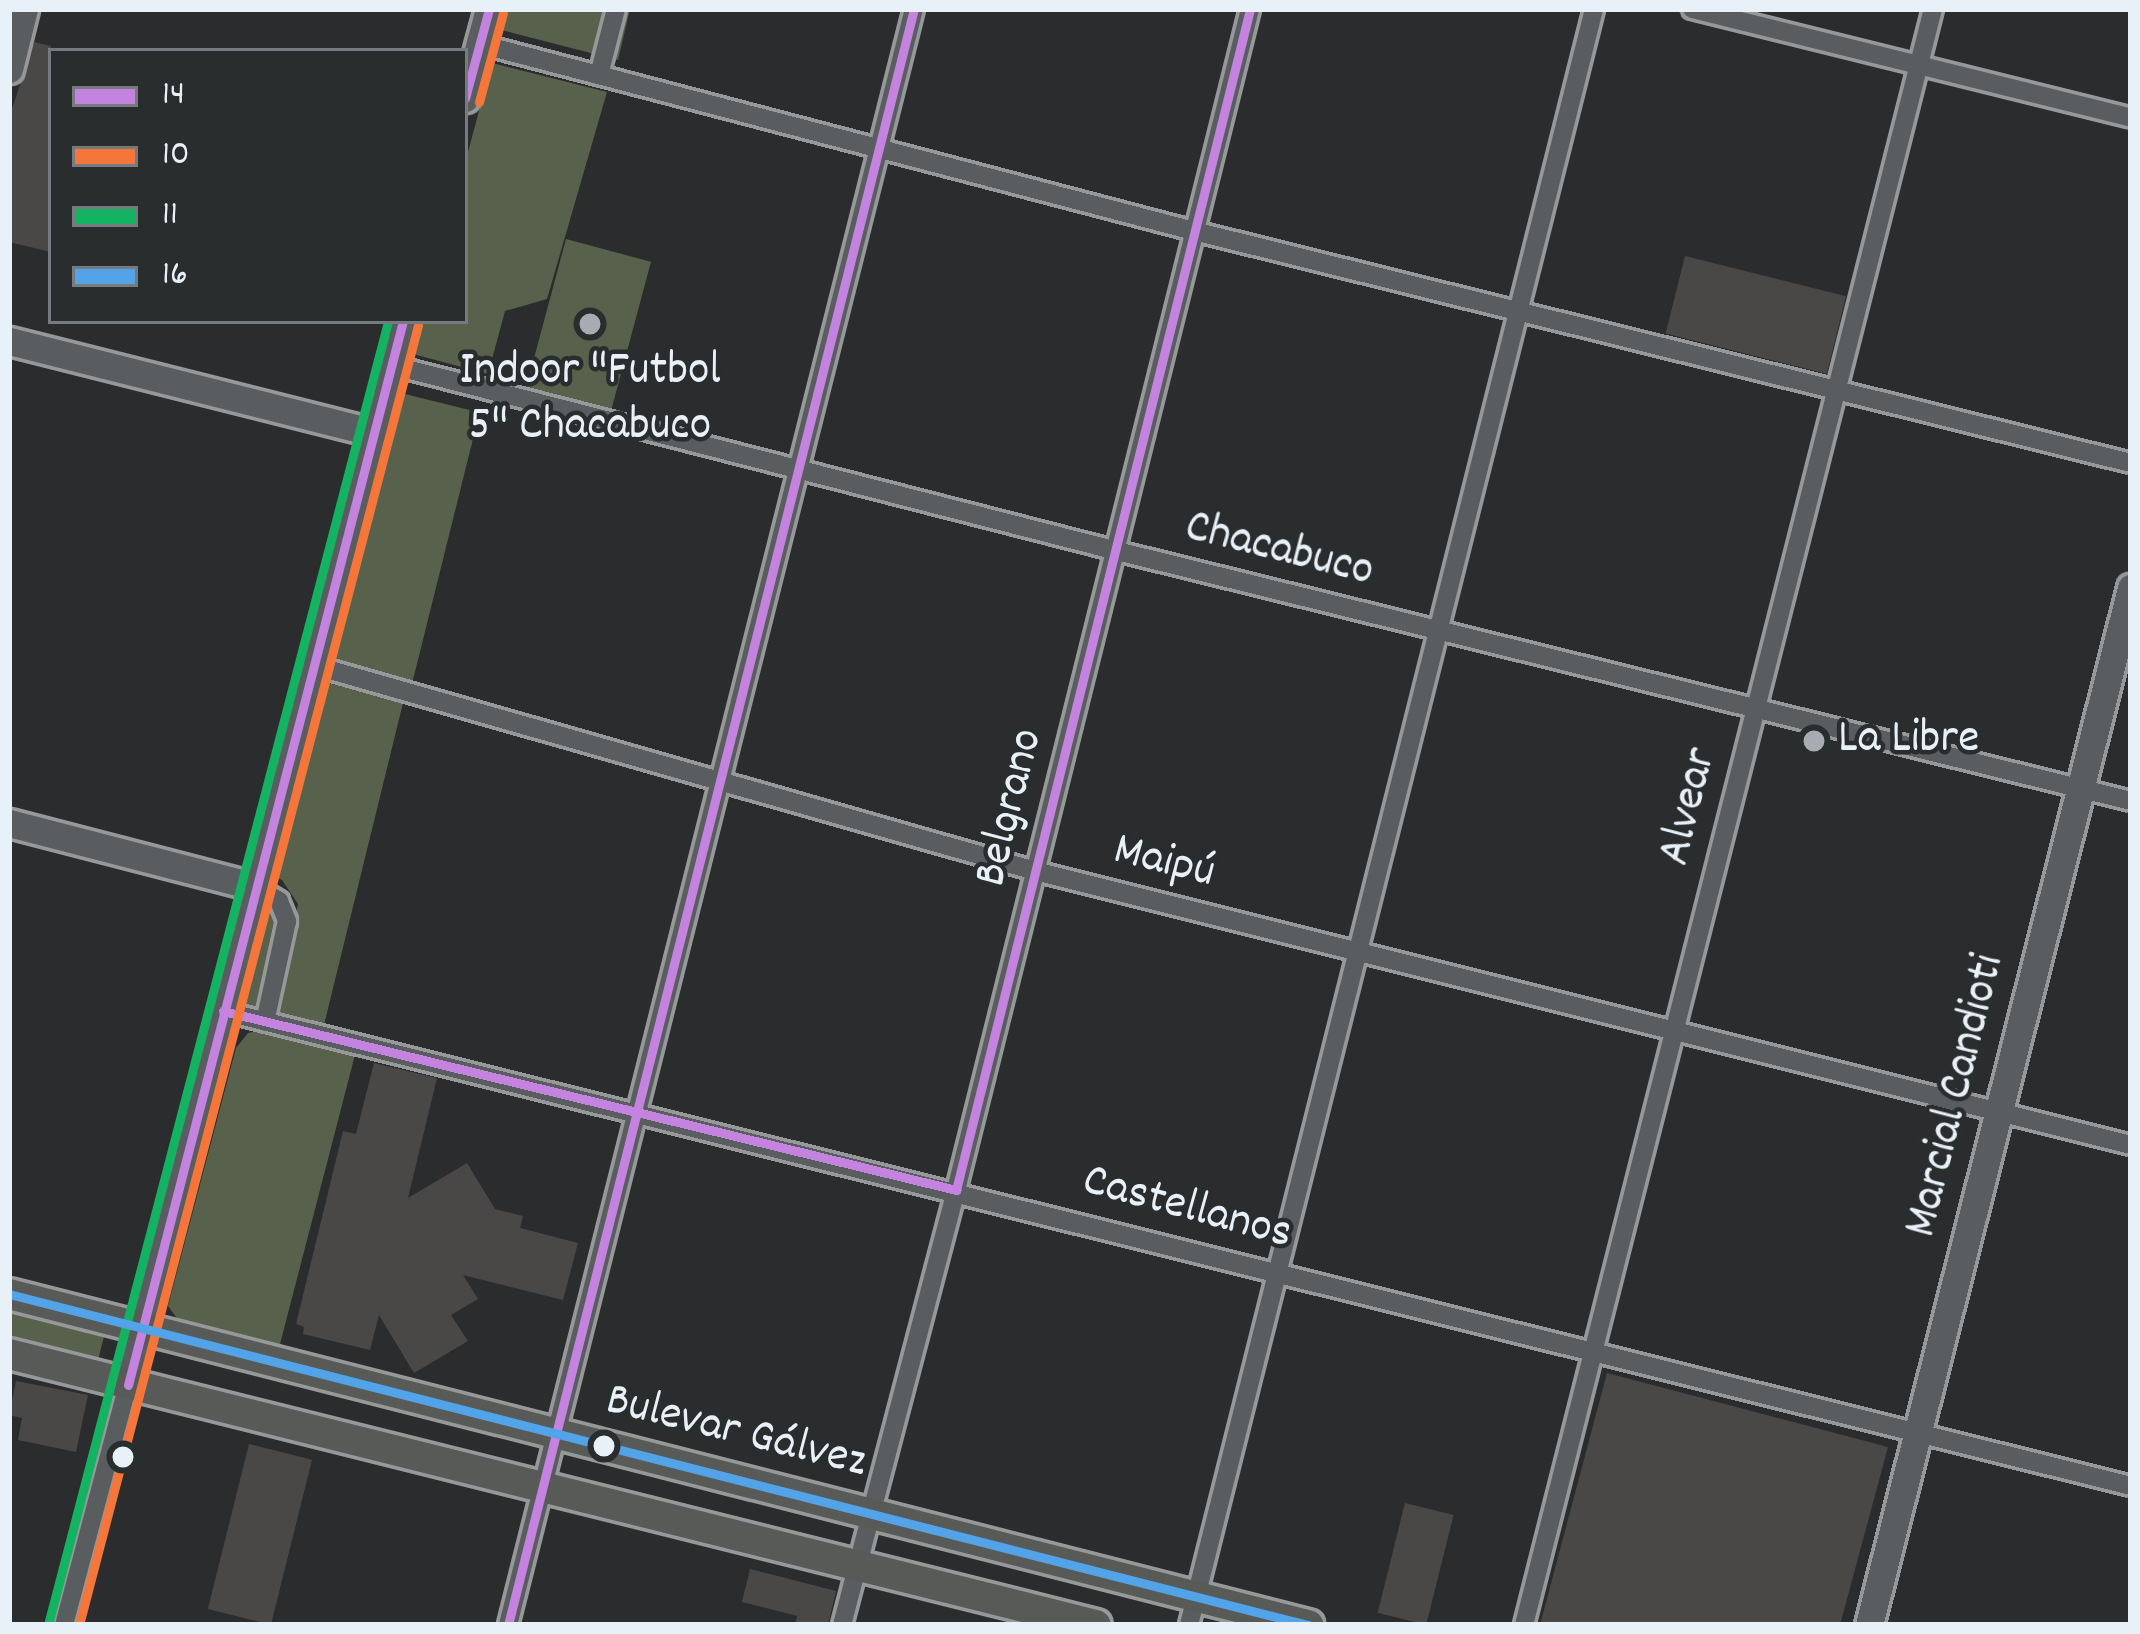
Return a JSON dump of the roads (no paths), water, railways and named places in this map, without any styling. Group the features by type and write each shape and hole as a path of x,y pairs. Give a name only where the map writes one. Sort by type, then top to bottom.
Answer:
{"main road":[{"name":"Bulevar Gálvez","path":"9,1294 554,1436 870,1512 1192,1611 1308,1625"},
{"name":"Bulevar Gálvez","path":"9,1354 1096,1625"}],"street":[{"path":"9,69 24,9"},
{"path":"468,87 489,9"},
{"path":"599,75 616,9"},
{"path":"508,1625 875,148 914,9"},
{"name":"Belgrano","path":"842,1625 956,1190 1250,9"},
{"path":"1192,1611 1594,9"},
{"path":"1692,9 2131,118"},
{"name":"Alvear","path":"1524,1625 1933,9"},
{"path":"480,44 1194,232 2131,463"},
{"path":"64,1625 403,324"},
{"path":"9,341 372,432"},
{"name":"Chacabuco","path":"392,364 1117,551 2131,801"},
{"name":"Marcial Candioti","path":"1868,1625 2131,588"},
{"name":"Maipú","path":"316,666 1035,872 2131,1145"},
{"path":"9,823 256,887 279,901 287,921 265,1022"},
{"name":"Castellanos","path":"223,1011 2131,1486"}],"place":[{"name":"Indoor \"Futbol 5\" Chacabuco","path":"590,324"},
{"name":"La Libre","path":"1814,741"}]}
